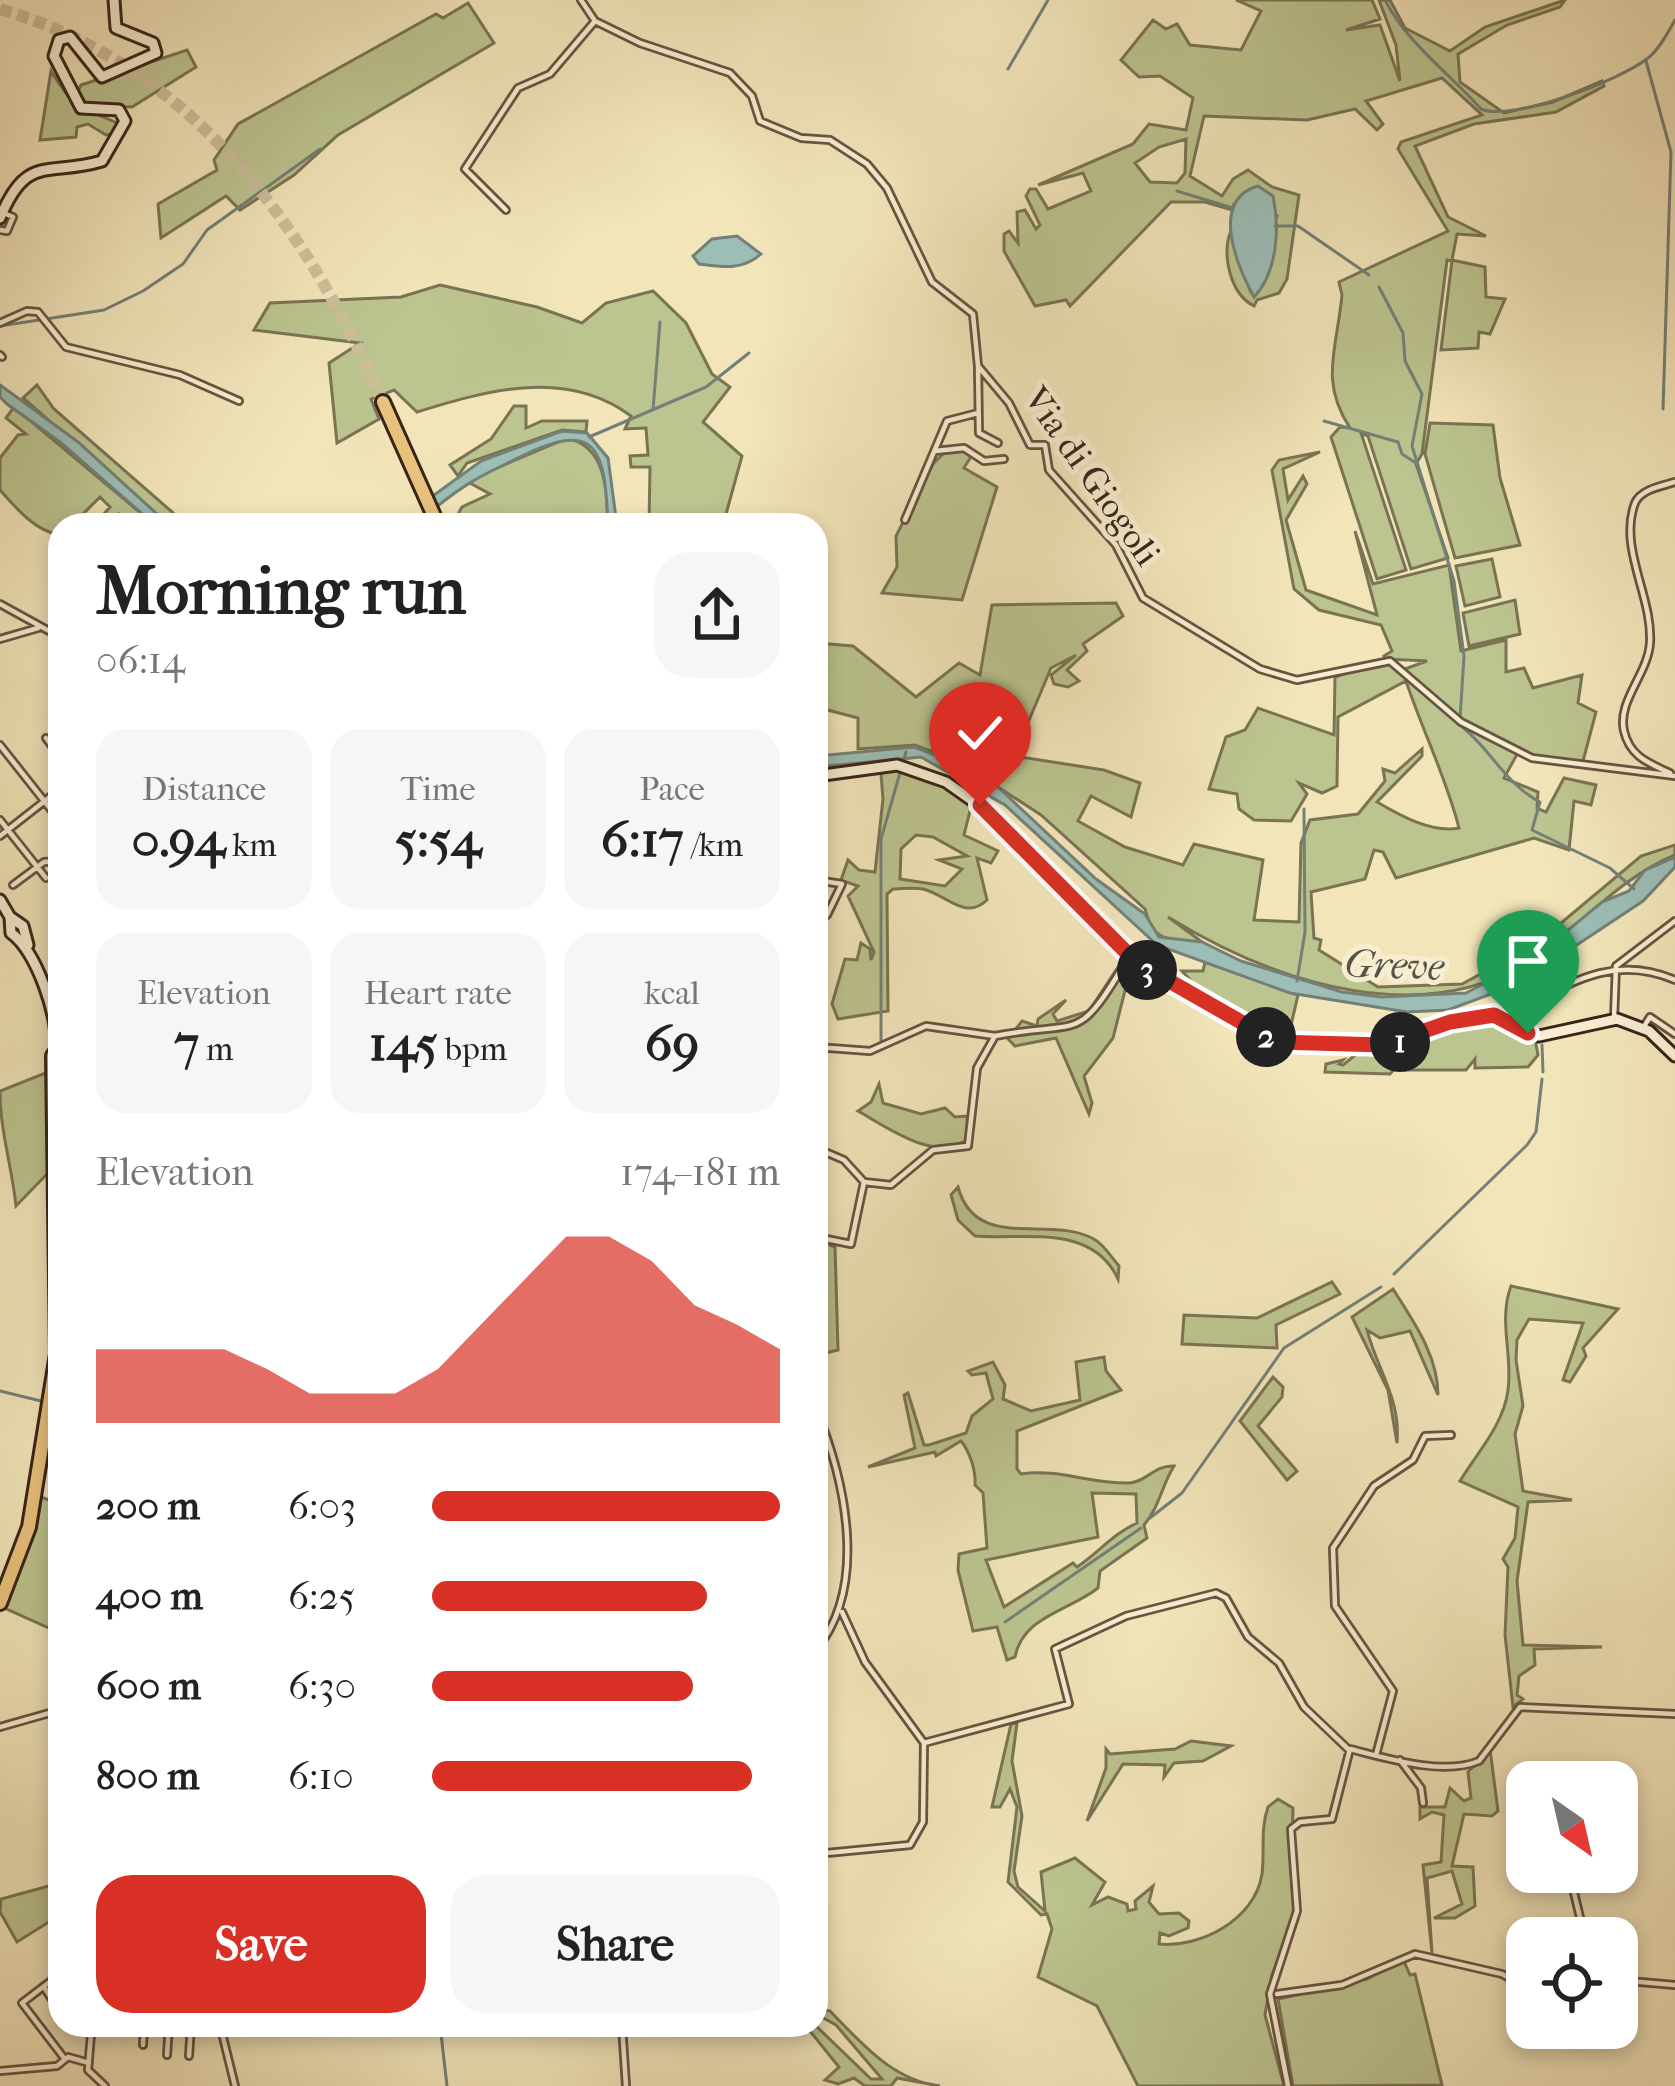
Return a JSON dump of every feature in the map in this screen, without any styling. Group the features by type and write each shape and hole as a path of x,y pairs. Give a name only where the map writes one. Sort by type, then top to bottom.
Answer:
{"main road":[{"path":"1,214 26,174 102,160 125,122 122,111 81,108 54,56 59,40 70,37 102,77 156,53 153,43 116,28 114,0"},
{"path":"383,402 433,513"},
{"path":"828,774 897,765 946,782 987,811 1130,957 1285,1045 1384,1045 1459,1020 1503,1018 1539,1036 1614,1019 1643,1028 1675,1056"},
{"path":"0,901 16,927 48,1005"},
{"path":"0,1603 29,1528 48,1410"}],"street":[{"path":"506,210 465,170 518,88 550,74 595,21 581,0"},
{"name":"Via di Giogoli","path":"595,21 640,43 727,71 752,96 758,120 801,138 830,140 867,164 887,188 932,282 973,314 978,366 1009,403 1030,445 1046,445 1049,470 1115,544 1138,595 1248,662 1307,682 1390,661 1461,722 1532,758 1675,776"},
{"path":"0,230 7,231 13,217 1,214"},
{"path":"0,323 27,310 38,312 66,347 195,379 239,400"},
{"path":"905,520 950,417 978,413 978,366"},
{"name":"Via di Giogoli","path":"978,413 979,433 998,443"},
{"name":"Via di Giogoli","path":"935,452 964,448 984,461 1004,459"},
{"path":"1675,482 1646,491 1635,503 1631,535 1651,638 1646,668 1622,720 1628,744 1642,761 1675,776"},
{"path":"0,604 48,632"},
{"path":"0,640 38,628"},
{"path":"0,745 48,806"},
{"path":"0,836 48,798"},
{"path":"0,820 46,878"},
{"path":"13,885 48,865"},
{"path":"828,882 842,884 828,911"},
{"path":"1503,1018 1616,966 1675,922"},
{"path":"1632,950 1632,967"},
{"path":"828,1048 870,1051 926,1026 995,1036 1080,1025 1099,1006 1130,957"},
{"path":"1616,966 1675,980"},
{"path":"1614,1019 1616,966"},
{"path":"1643,1028 1650,1017 1675,1034"},
{"path":"828,1153 844,1160 864,1182 891,1185 932,1150 963,1149 972,1142 976,1068 995,1036"},
{"path":"828,1239 850,1244 864,1182"},
{"path":"1376,1755 1393,1691 1335,1606 1334,1548 1374,1486 1413,1460 1425,1436 1450,1435"},
{"path":"828,1442 846,1541 842,1612 865,1662 924,1743 923,1822 916,1842 828,1853"},
{"path":"924,1743 1070,1703 1054,1649 1126,1616 1216,1593 1226,1598 1243,1631 1280,1663 1304,1707 1349,1750 1429,1766 1474,1765 1516,1708 1675,1714"},
{"path":"828,1632 842,1612"},
{"path":"0,1727 48,1713"},
{"path":"1288,2086 1273,2026 1275,1993 1297,1911 1291,1829 1300,1822 1332,1819 1349,1750"},
{"path":"1395,1757 1411,1772 1423,1803"},
{"path":"1275,1993 1344,1984 1414,1954 1506,1977"},
{"path":"48,1982 22,2003 64,2058 89,2062"},
{"path":"1638,1982 1675,1985"},
{"path":"43,1985 48,1993"},
{"path":"91,2037 88,2072 105,2086"},
{"path":"142,2045 143,2037"},
{"path":"167,2055 168,2037"},
{"path":"189,2056 190,2037"},
{"path":"223,2037 235,2086"},
{"path":"623,2037 626,2086"},
{"path":"0,2072 57,2066 64,2058"}],"green space":[{"path":"1236,0 1372,0 1380,19 1346,30 1380,25 1400,81 1396,45 1379,0 1390,0 1405,28 1450,51 1485,27 1565,0 1560,7 1507,25 1458,54 1460,82 1504,113 1553,102 1602,81 1604,86 1556,112 1474,124 1415,146 1448,217 1486,236 1457,234 1452,260 1485,267 1486,297 1505,299 1490,334 1479,332 1478,348 1441,350 1452,261 1447,260 1422,454 1416,464 1448,558 1411,569 1368,436 1361,433 1406,570 1377,579 1331,437 1340,427 1350,428 1333,380 1342,295 1339,282 1448,231 1398,149 1401,142 1482,115 1442,78 1366,101 1383,124 1377,130 1355,109 1307,120 1204,116 1190,176 1222,196 1233,179 1248,170 1272,187 1299,195 1287,279 1279,293 1257,300 1254,306 1234,283 1228,240 1231,231 1250,290 1277,216 1234,204 1232,210 1205,202 1171,202 1070,306 1066,300 1035,306 1004,251 1004,234 1009,231 1018,243 1017,212 1025,210 1036,229 1040,225 1026,196 1030,189 1036,189 1048,209 1091,191 1083,173 1038,185 1133,144 1149,124 1186,130 1193,98 1160,76 1139,77 1121,60 1153,20 1166,29 1177,24 1190,45 1241,50 1261,11","holes":["1186,139 1185,173 1177,183 1150,182 1135,163 1159,147"]},
{"path":"468,3 494,43 338,135 294,175 240,210 226,196 161,238 158,204 217,170 214,160 238,124 436,14 443,18"},
{"path":"187,50 196,67 132,107 82,105 76,95 81,85"},
{"path":"51,71 78,106 117,123 116,133 106,135 88,124 77,127 76,137 40,140"},
{"path":"440,285 537,307 582,323 606,303 653,291 686,323 712,374 730,387 703,422 742,456 726,513 649,513 650,467 631,467 630,456 648,455 646,428 625,429 631,416 580,392 553,388 499,391 417,412 394,390 371,399 379,419 337,443 329,363 360,343 254,330 270,303 401,297"},
{"path":"37,385 54,409 173,513 155,513 23,398"},
{"path":"514,406 526,406 526,428 542,421 587,421 586,432 562,430 467,463 458,476 450,465 491,439"},
{"path":"14,407 141,513 105,513 110,507 100,497 84,513 48,513 48,531 42,529 0,490 0,458 18,435 26,434 6,418"},
{"path":"1430,423 1493,425 1500,478 1520,545 1455,558 1425,454"},
{"path":"567,438 590,450 597,460 607,513 459,513 490,494 466,481"},
{"path":"962,449 972,455 964,468 997,487 962,600 882,593 897,567 896,536 933,464 946,451"},
{"path":"1320,452 1283,469 1288,500 1303,476 1307,484 1286,520 1306,590 1377,615 1355,531 1373,584 1449,565 1461,651 1506,640 1506,672 1524,668 1533,688 1582,675 1578,703 1596,712 1582,765 1532,758 1520,749 1504,778 1538,792 1537,808 1546,812 1564,778 1596,785 1591,805 1574,801 1569,850 1534,838 1396,878 1383,852 1374,850 1365,879 1311,892 1319,950 1378,987 1462,984 1536,944 1641,856 1675,845 1675,855 1621,887 1541,953 1497,977 1451,991 1403,995 1353,990 1257,962 1168,917 1202,942 1165,938 1153,929 1145,909 1041,815 960,762 915,745 858,749 858,718 828,710 828,644 853,646 916,697 959,663 980,675 992,605 1116,603 1123,616 1083,644 1087,651 1067,670 1079,681 1068,687 1054,684 1051,675 1076,655 1051,668 1014,756 1104,770 1140,783 1131,817 1091,796 1078,821 1125,847 1183,865 1194,844 1263,860 1254,920 1299,922 1301,843 1310,820 1358,814 1385,781 1383,769 1395,773 1422,749 1422,756 1377,802 1427,826 1459,828 1406,681 1338,717 1337,786 1322,793 1299,783 1307,794 1291,821 1254,820 1239,809 1237,794 1209,789 1226,737 1245,730 1258,708 1334,735 1335,677 1384,660 1402,670 1427,661 1387,659 1384,656 1392,651 1381,625 1319,610 1294,589 1272,470 1279,460"},
{"path":"1492,559 1500,597 1465,606 1456,566"},
{"path":"1515,600 1520,634 1469,646 1463,613"},
{"path":"890,768 933,777 972,803 964,835 998,851 991,863 977,858 987,900 979,906 963,907 919,888 893,889 887,894 888,1011 838,1019 832,1004 845,959 857,960 861,943 870,949 871,960 874,952 848,896 858,886 841,880 848,860 859,870 875,872 881,774","holes":["916,835 933,837 967,856 939,860 962,869 945,886 900,879 901,849"]},
{"path":"1124,958 1132,963 1113,1038 1084,1076 1092,1103 1089,1114 1056,1038 1015,1046 1008,1039 1022,1021 1037,1026 1038,1019 1066,1000 1053,1014 1057,1021 1089,1011"},
{"path":"1205,962 1298,995 1288,1038 1187,988 1191,981 1182,971 1203,971"},
{"path":"1483,1019 1535,1039 1538,1055 1528,1067 1475,1068 1475,1059 1466,1070 1403,1070 1402,1060 1390,1074 1325,1072 1326,1064 1343,1060 1339,1064 1343,1065 1354,1056 1345,1050 1394,1048"},
{"path":"48,1072 48,1173 16,1206 2,1120 0,1091"},
{"path":"879,1084 883,1103 921,1114 945,1108 955,1117 967,1116 968,1139 956,1146 928,1146 858,1111 871,1102"},
{"path":"958,1187 967,1207 996,1226 1054,1229 1092,1238 1119,1266 1118,1279 1092,1249 1074,1242 975,1236 958,1220 951,1195"},
{"path":"828,1244 835,1247 838,1350 828,1352"},
{"path":"1332,1282 1340,1294 1276,1325 1277,1348 1182,1344 1184,1315 1257,1318"},
{"path":"1511,1286 1618,1309 1583,1348 1586,1356 1570,1382 1563,1380 1583,1323 1529,1319 1517,1340 1523,1406 1515,1434 1523,1491 1572,1500 1528,1502 1517,1581 1523,1645 1602,1647 1534,1649 1535,1665 1519,1676 1517,1695 1523,1699 1513,1707 1505,1635 1508,1567 1503,1559 1515,1538 1518,1507 1460,1481 1496,1426 1505,1403 1509,1377 1506,1312"},
{"path":"1393,1289 1429,1352 1438,1395 1410,1331 1380,1338 1367,1330 1392,1398 1397,1443 1388,1390 1352,1317"},
{"path":"1104,1357 1106,1371 1121,1390 1017,1431 1021,1474 1129,1483 1174,1466 1144,1525 1147,1538 1100,1571 1098,1588 1037,1623 1015,1657 1007,1660 997,1627 973,1631 958,1570 959,1554 987,1548 983,1493 975,1485 964,1445 961,1441 936,1456 935,1452 868,1467 915,1448 904,1395 908,1393 924,1445 929,1445 966,1433 972,1416 993,1399 986,1373 968,1371 993,1362 1005,1385 1003,1399 1031,1411 1080,1400 1076,1362","holes":["1092,1493 1136,1494 1137,1523 1077,1567 1073,1563 1004,1607 986,1560 1098,1537"]},
{"path":"1273,1377 1283,1387 1282,1397 1258,1426 1297,1471 1287,1480 1240,1421"},
{"path":"38,1496 48,1500 48,1628 2,1607 35,1529"},
{"path":"1017,1723 1012,1761 1022,1816 1014,1871 1018,1887 1045,1911 1041,1872 1075,1858 1105,1882 1092,1905 1108,1897 1127,1904 1128,1911 1136,1909 1135,1901 1153,1886 1149,1902 1159,1914 1179,1913 1189,1921 1188,1928 1169,1936 1160,1933 1159,1944 1208,1936 1237,1917 1257,1890 1268,1807 1278,1799 1293,1808 1291,1872 1297,1911 1272,1975 1265,2015 1284,2086 1138,2086 1097,2006 1038,1977 1052,1929 1047,1914 1041,1915 1008,1882 1017,1807 1010,1789 1000,1807 992,1807 1011,1724"},
{"path":"1191,1741 1231,1746 1203,1761 1174,1763 1164,1777 1165,1765 1123,1764 1087,1821 1106,1768 1106,1749 1110,1754 1175,1749"},
{"path":"1490,1749 1498,1811 1492,1816 1464,1814 1452,1866 1473,1867 1475,1906 1455,1918 1434,1918 1462,1904 1452,1871 1427,1878 1432,1953 1423,1865 1441,1862 1444,1815 1432,1812 1420,1819 1420,1807 1445,1807 1450,1788 1464,1801 1471,1798 1468,1772"},
{"path":"48,1886 48,1923 17,1942 0,1912 1,1899"},
{"path":"1403,1959 1410,1975 1415,1974 1442,2085 1293,2086 1278,1999 1367,1979"},
{"path":"828,2011 894,2069 922,2083 897,2078 891,2086 865,2086 854,2078 838,2084 825,2080 839,2067 815,2037 827,2037 871,2079 882,2079 828,2021"}],"water":[{"path":"1258,186 1273,196 1276,236 1268,276 1254,297 1235,252 1231,219 1243,194"},
{"path":"737,236 761,254 732,266 699,264 693,256 712,239"},
{"path":"0,385 78,442 156,513 141,513 0,397"},
{"path":"562,431 587,433 608,458 615,513 607,513 604,478 593,449 568,440 487,473 435,508 430,498 481,461"},
{"path":"914,747 959,764 999,788 1096,879 1145,914 1159,937 1202,942 1241,961 1342,992 1382,997 1466,993 1538,955 1602,902 1629,891 1645,870 1675,857 1675,867 1643,901 1518,984 1448,1010 1407,1012 1290,993 1157,945 1005,805 921,757 828,766 828,755"}],"waterway":[{"path":"1008,69 1048,0"},
{"path":"1385,0 1429,57 1481,109 1496,111 1566,97 1615,77 1652,55 1675,20"},
{"path":"1646,61 1671,152 1663,409"},
{"path":"0,326 104,310 143,291 183,264 207,230 320,149"},
{"path":"1177,191 1233,208"},
{"path":"1275,226 1298,226 1369,275"},
{"path":"1379,287 1403,333 1405,361 1422,394 1412,446 1454,581 1464,656 1460,719"},
{"path":"653,410 660,322"},
{"path":"589,437 706,387 749,353"},
{"path":"1324,421 1398,442 1402,454 1416,463"},
{"path":"1461,726 1517,785 1540,802 1532,830 1610,868 1634,889"},
{"path":"881,1043 881,839 906,752"},
{"path":"1297,981 1305,932 1304,809"},
{"path":"1542,1045 1543,1072"},
{"path":"1394,1274 1527,1145 1536,1132 1542,1079"},
{"path":"1150,1518 1182,1493 1284,1348 1381,1287"},
{"path":"0,1391 45,1402"},
{"path":"1005,1622 1141,1528"},
{"path":"441,2037 447,2086"}],"tunnel":[{"path":"0,9 69,35 130,70 186,112 235,161 318,274 383,402"}],"route":[{"path":"980,805 1136,962 1276,1042 1384,1045 1450,1022 1494,1015 1528,1033"}],"water label":[{"name":"Greve","path":"1394,965"}]}
